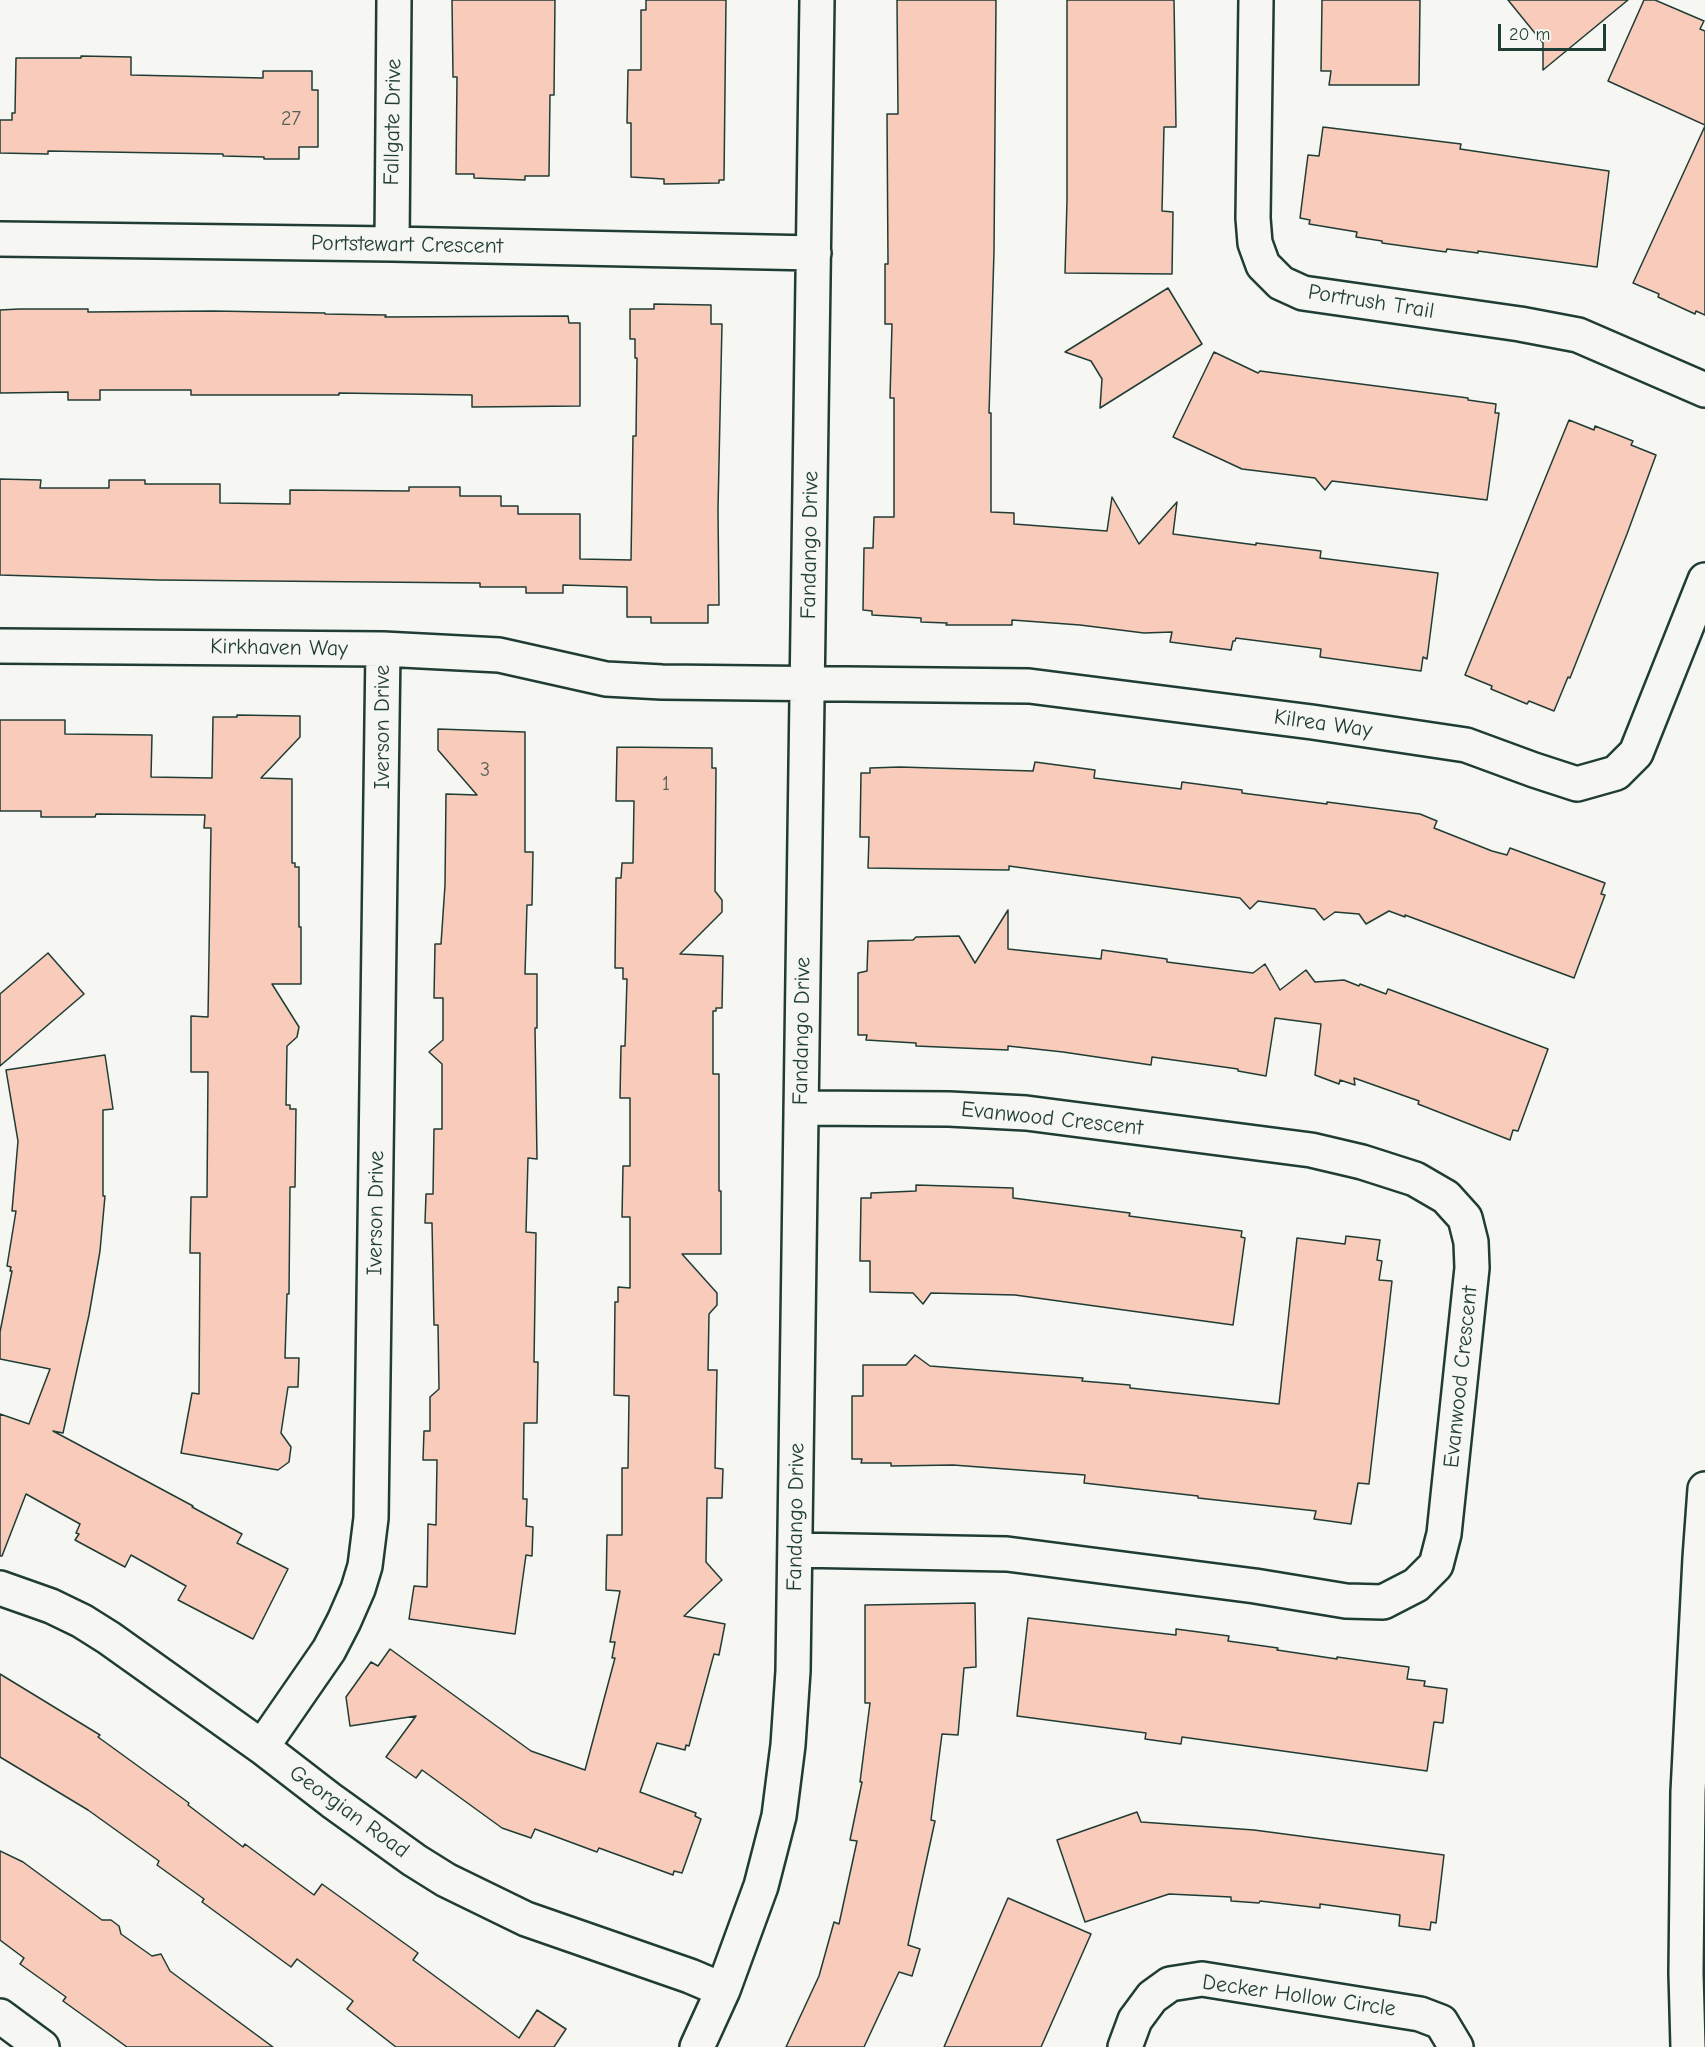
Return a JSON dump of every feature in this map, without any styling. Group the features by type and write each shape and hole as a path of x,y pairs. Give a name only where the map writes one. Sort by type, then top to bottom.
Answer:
{"street":[{"name":"Fallgate Drive","path":"392,244 394,0"},
{"name":"Fandango Drive","path":"697,2047 723,1990 761,1886 779,1816 788,1745 793,1671 817,0"},
{"name":"Portrush Trail","path":"1256,0 1253,218 1255,243 1263,265 1281,283 1303,293 1520,324 1578,335 1705,390"},
{"name":"Portstewart Crescent","path":"0,239 814,253"},
{"name":"Kilrea Way","path":"808,683 1029,686 1312,722 1466,745 1534,771 1577,784 1616,772 1636,753 1705,580"},
{"name":"Kirkhaven Way","path":"0,646 383,649 499,655 606,679 662,682 808,683"},
{"name":"Iverson Drive","path":"262,1747 319,1665 344,1621 365,1566 371,1518 383,649"},
{"name":"Evanwood Crescent","path":"796,1550 1007,1554 1255,1586 1346,1601 1383,1602 1416,1585 1436,1565 1444,1534 1472,1268 1471,1242 1465,1218 1446,1197 1415,1179 1362,1162 1311,1150 1026,1113 949,1109 801,1108"},
{"path":"1688,2047 1686,1973 1688,1792 1705,1489"},
{"name":"Georgian Road","path":"0,1588 51,1606 82,1621 137,1657 262,1747 332,1801 446,1880 526,1919 684,1974 723,1990"},
{"name":"Decker Hollow Circle","path":"1125,2047 1135,2020 1152,1998 1170,1984 1202,1979 1420,2014 1441,2022 1456,2047"},
{"path":"0,2016 42,2047"}],"building":[{"path":"452,0 555,0 554,95 550,95 549,176 525,176 525,180 474,178 474,174 456,174 457,77 453,77"},
{"path":"646,0 726,0 724,180 719,180 719,183 664,184 664,179 631,177 631,123 627,123 628,70 641,70 641,10 646,10"},
{"path":"897,0 996,0 994,252 989,413 991,413 991,512 1014,513 1014,524 1107,531 1112,497 1139,544 1177,502 1173,534 1321,551 1320,558 1438,573 1427,659 1423,657 1421,671 1320,657 1321,649 1236,638 1231,650 1170,642 1172,632 1144,633 1012,620 1012,625 946,625 947,623 921,622 921,618 872,615 872,611 863,610 864,548 873,548 874,517 894,517 894,398 890,398 892,324 885,324 885,264 888,264 887,114 898,114"},
{"path":"1067,0 1174,0 1176,127 1164,127 1162,211 1173,212 1172,274 1065,273"},
{"path":"1322,0 1420,0 1419,85 1329,85 1331,71 1321,71"},
{"path":"1508,0 1628,0 1543,70 1543,43"},
{"path":"1644,0 1655,0 1704,21 1700,29 1705,31 1705,125 1608,81"},
{"path":"81,56 131,57 131,75 263,78 263,71 312,71 312,90 318,90 318,147 299,147 299,159 264,159 264,157 223,156 223,154 48,151 48,154 0,153 0,120 12,120 12,113 15,113 16,58 81,58"},
{"path":"1705,126 1705,315 1696,311 1695,314 1633,283"},
{"path":"1323,127 1461,144 1460,149 1609,171 1597,267 1478,251 1478,253 1447,249 1446,252 1382,243 1382,241 1356,237 1357,232 1309,224 1310,220 1300,218 1308,155 1319,156"},
{"path":"1168,288 1202,344 1100,408 1102,379 1091,361 1065,352"},
{"path":"654,304 711,305 711,324 722,324 718,509 719,605 708,605 708,623 651,623 651,617 627,617 627,587 563,585 563,593 526,593 526,587 480,587 480,583 159,580 0,575 0,479 41,480 40,488 109,488 109,480 145,480 145,484 220,484 220,503 290,504 290,490 409,491 409,487 460,487 460,496 501,496 501,506 518,506 518,514 580,514 580,559 631,560 637,358 635,358 635,339 630,339 630,309 654,309"},
{"path":"88,309 88,312 325,313 386,315 385,317 568,316 569,323 580,323 580,406 472,407 472,395 339,393 339,395 191,395 191,390 100,390 100,400 68,400 68,392 0,393 0,310"},
{"path":"1214,352 1258,373 1260,371 1384,387 1496,404 1495,413 1499,413 1487,500 1332,481 1325,490 1315,478 1242,469 1173,437"},
{"path":"1569,420 1594,430 1595,426 1633,441 1631,445 1656,455 1570,678 1568,677 1554,711 1529,701 1527,704 1465,675"},
{"path":"237,715 300,716 300,737 261,778 292,779 292,863 295,863 295,867 299,867 299,927 301,927 301,984 272,984 299,1027 297,1037 287,1046 286,1105 290,1105 290,1109 296,1109 295,1187 290,1187 289,1294 287,1294 285,1358 299,1358 298,1387 288,1387 281,1433 291,1447 289,1462 278,1470 181,1453 192,1393 199,1394 200,1253 190,1253 191,1197 207,1197 208,1072 191,1072 191,1016 208,1017 211,828 204,828 205,815 96,814 95,817 41,817 41,811 0,811 0,720 65,720 65,734 152,735 151,777 212,778 213,717 237,717"},
{"path":"438,729 525,732 525,852 533,852 532,905 527,905 525,974 537,974 537,1028 535,1028 537,1159 528,1158 526,1232 536,1233 534,1362 538,1362 537,1423 524,1423 523,1499 527,1499 526,1526 533,1527 532,1556 526,1555 515,1634 409,1619 414,1586 427,1587 428,1524 436,1525 437,1460 423,1460 424,1431 430,1431 430,1397 439,1389 438,1325 434,1325 432,1223 425,1223 426,1194 433,1194 434,1129 442,1129 442,1064 429,1052 443,1040 443,998 434,998 435,944 441,944 445,885 446,794 477,795 438,750"},
{"path":"617,747 712,748 712,768 716,768 715,891 722,900 722,912 680,954 723,956 722,1008 716,1008 716,1011 713,1011 713,1074 719,1074 721,1254 682,1254 717,1293 717,1305 709,1314 708,1370 717,1370 715,1468 723,1469 722,1498 707,1498 706,1562 722,1580 684,1616 725,1624 719,1655 714,1654 689,1746 686,1745 685,1750 657,1743 640,1792 696,1813 695,1816 701,1819 682,1873 674,1871 673,1875 599,1848 597,1852 535,1829 531,1838 502,1828 422,1770 416,1778 386,1757 416,1716 350,1726 346,1697 371,1662 378,1666 390,1649 531,1751 585,1770 615,1658 612,1658 615,1642 610,1642 620,1591 606,1590 607,1535 622,1535 622,1468 628,1468 629,1396 614,1395 615,1302 618,1302 618,1287 630,1288 630,1217 622,1217 623,1166 630,1166 630,1098 620,1098 621,1046 625,1046 627,979 623,979 623,968 615,968 616,878 621,878 622,863 633,863 634,801 616,801"},
{"path":"1035,762 1095,770 1094,778 1181,789 1182,782 1242,790 1242,793 1420,814 1437,821 1434,828 1492,851 1507,855 1510,848 1605,883 1601,894 1605,895 1574,978 1389,911 1366,924 1359,914 1335,912 1324,920 1315,909 1258,901 1250,909 1240,898 1009,866 1009,870 868,868 869,837 860,837 861,773 870,773 870,768 900,767 1033,771"},
{"path":"1008,910 1008,949 1101,959 1102,950 1167,959 1167,962 1253,973 1265,964 1280,990 1306,970 1315,982 1344,980 1386,994 1388,989 1548,1049 1518,1131 1513,1130 1510,1140 1418,1104 1419,1101 1354,1078 1355,1085 1340,1080 1339,1084 1315,1075 1321,1024 1275,1018 1266,1076 1238,1071 1238,1069 1152,1057 1151,1065 1008,1046 1008,1050 916,1046 916,1043 866,1040 867,1035 858,1035 858,973 867,971 868,941 959,936 975,963"},
{"path":"48,953 84,994 0,1066 0,994"},
{"path":"105,1055 113,1109 103,1110 103,1196 105,1196 100,1251 89,1315 63,1433 53,1431 242,1534 237,1543 288,1569 253,1639 178,1600 186,1586 131,1555 125,1567 75,1540 79,1534 76,1533 80,1524 26,1494 2,1556 0,1556 0,1414 29,1424 50,1369 0,1359 0,1332 12,1271 10,1271 11,1267 7,1266 16,1211 12,1211 18,1141 6,1070"},
{"path":"916,1185 1013,1188 1013,1198 1130,1213 1129,1216 1242,1231 1241,1237 1245,1238 1233,1325 1015,1295 931,1293 923,1304 913,1293 870,1292 870,1261 860,1261 861,1198 871,1198 871,1193 916,1191"},
{"path":"1346,1236 1380,1240 1377,1260 1382,1261 1379,1280 1392,1281 1369,1484 1358,1483 1351,1524 1314,1519 1316,1511 1084,1483 1085,1475 953,1465 891,1466 891,1463 861,1463 862,1459 852,1459 852,1396 863,1396 863,1365 906,1365 915,1355 930,1366 1083,1378 1082,1381 1130,1385 1130,1388 1279,1404 1297,1238 1345,1244"},
{"path":"975,1603 976,1667 964,1668 958,1735 942,1734 931,1820 935,1821 908,1945 920,1949 912,1976 899,1972 864,2047 786,2047 819,1976 834,1922 839,1924 857,1841 850,1840 862,1782 860,1782 870,1703 865,1703 865,1605"},
{"path":"1028,1618 1176,1635 1176,1629 1229,1636 1228,1641 1278,1648 1277,1650 1409,1667 1407,1679 1425,1681 1424,1686 1447,1689 1443,1723 1434,1722 1427,1771 1182,1737 1181,1744 1145,1739 1146,1733 1017,1716"},
{"path":"0,1674 100,1735 98,1737 189,1803 188,1805 243,1847 245,1844 314,1895 322,1884 418,1953 413,1960 519,2038 537,2010 566,2029 554,2047 396,2047 347,2009 353,2001 297,1959 291,1967 202,1902 204,1899 157,1865 159,1861 88,1810 0,1757"},
{"path":"1137,1812 1141,1822 1254,1830 1444,1855 1436,1923 1431,1922 1430,1930 1399,1926 1400,1915 1320,1904 1320,1908 1260,1901 1259,1903 1231,1901 1231,1897 1169,1894 1085,1922 1057,1840"},
{"path":"0,1851 23,1862 102,1920 111,1920 119,1926 121,1934 152,1956 161,1954 170,1971 273,2047 127,2047 63,2001 66,1997 20,1964 24,1958 0,1940"},
{"path":"1008,1898 1091,1934 1041,2047 944,2047"}]}
